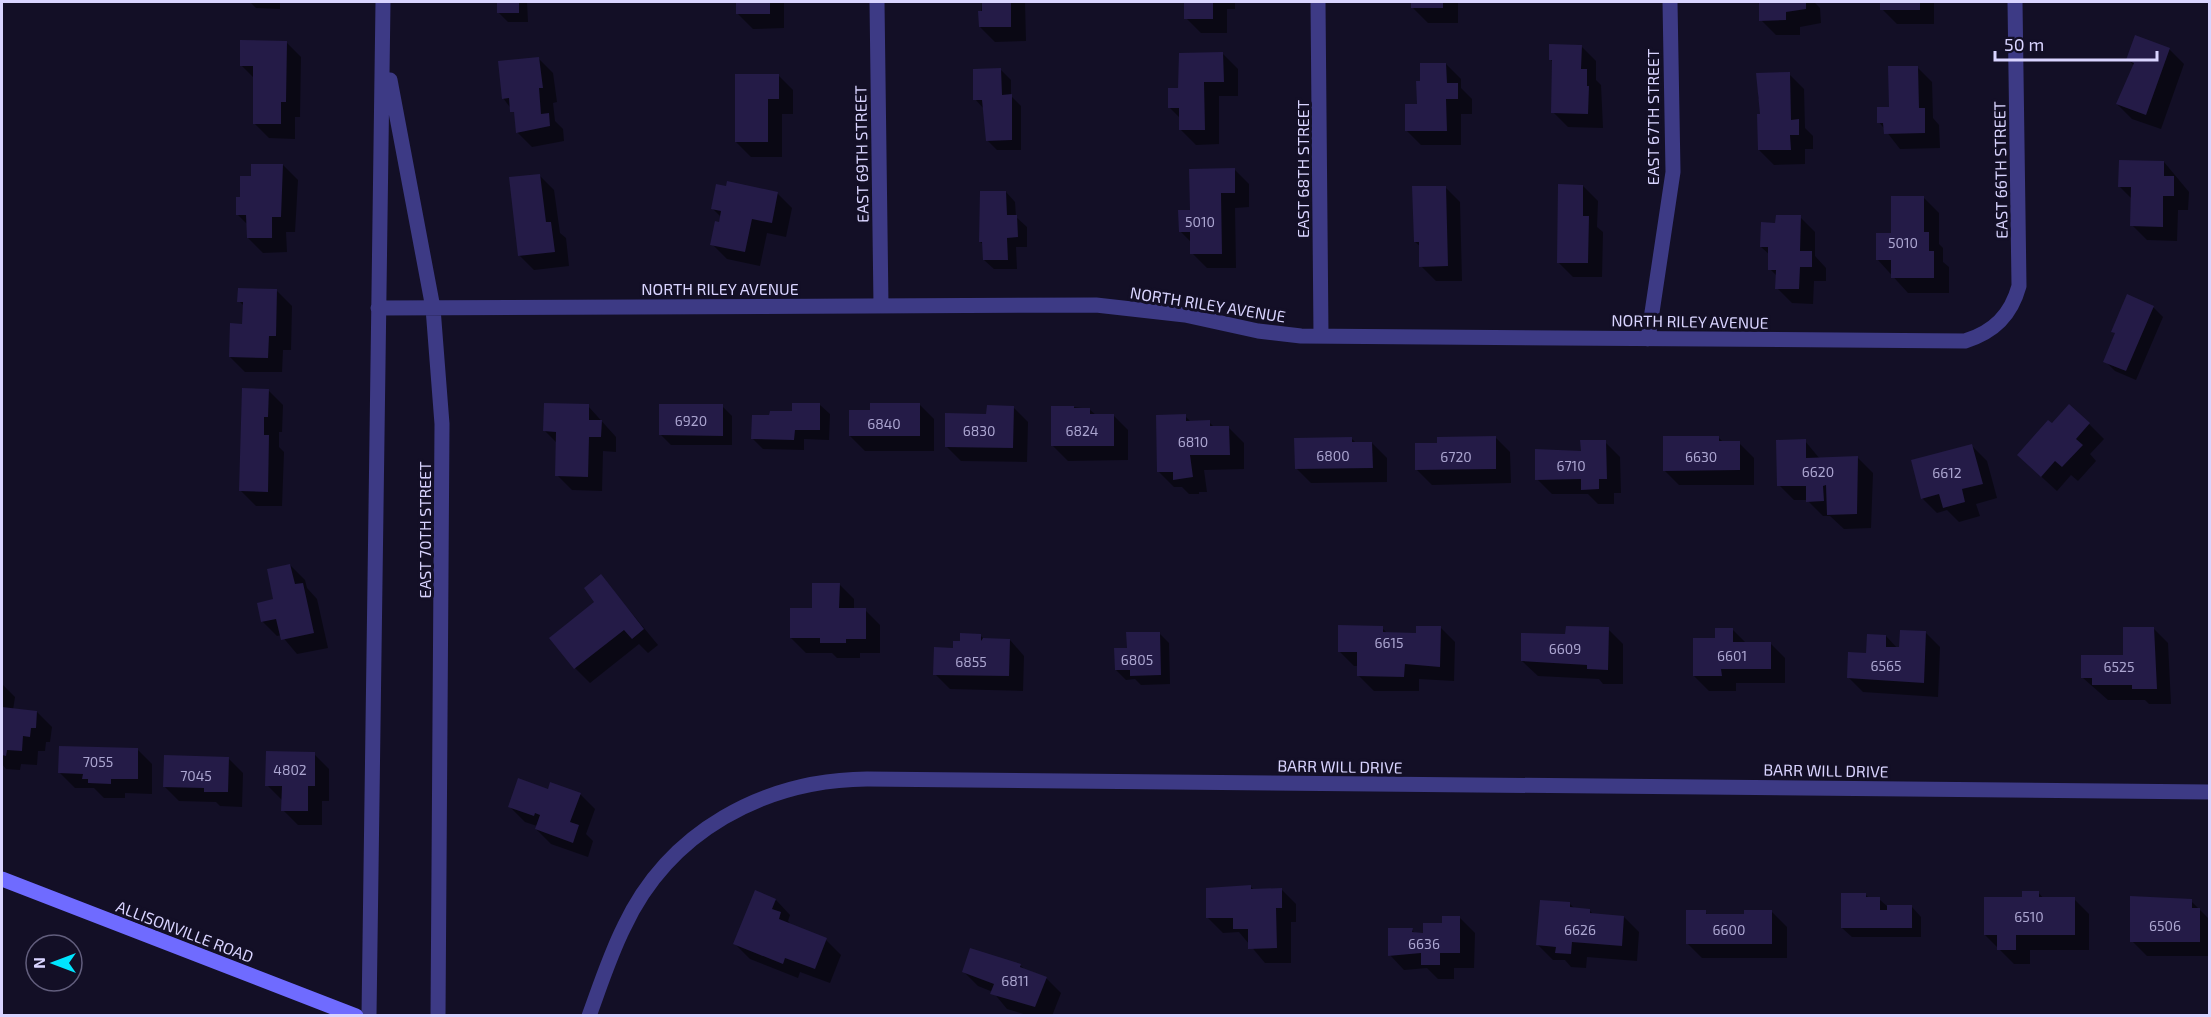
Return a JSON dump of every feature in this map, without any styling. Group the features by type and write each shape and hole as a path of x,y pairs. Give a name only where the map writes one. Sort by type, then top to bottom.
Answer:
{"main road":[{"name":"ALLISONVILLE ROAD","path":"2,879 356,1016"}],"street":[{"name":"EAST 70TH STREET","path":"369,1016 383,2"},
{"name":"EAST 69TH STREET","path":"877,2 881,306"},
{"name":"EAST 68TH STREET","path":"1318,2 1321,336"},
{"name":"EAST 67TH STREET","path":"1648,339 1673,172 1670,2"},
{"name":"EAST 66TH STREET","path":"1993,329 2006,315 2019,286 2015,2"},
{"name":"EAST 70TH STREET","path":"384,50 433,308 443,463 438,1016"},
{"name":"NORTH RILEY AVENUE","path":"378,308 1095,305 1185,315 1272,333 1321,336 1950,342 1973,339 1993,329"},
{"name":"BARR WILL DRIVE","path":"589,1016 624,927 643,892 668,861 698,834 740,807 787,788 826,781 867,779 2210,792"}],"building":[{"path":"497,2 519,2 519,13 497,13"},
{"path":"736,2 770,2 770,14 736,14"},
{"path":"982,2 1011,2 1011,27 979,27 978,11 982,11"},
{"path":"1184,2 1213,2 1213,19 1184,19"},
{"path":"1411,2 1443,2 1443,8 1411,8"},
{"path":"1759,2 1806,2 1806,9 1786,12 1786,20 1759,21"},
{"path":"1880,2 1920,2 1920,10 1880,10"},
{"path":"2135,35 2170,48 2146,115 2116,104 2134,63 2126,60"},
{"path":"240,40 287,41 286,102 281,102 281,124 253,124 253,66 240,66"},
{"path":"1549,44 1582,45 1581,69 1587,69 1587,86 1589,86 1588,114 1551,113 1552,60 1549,60"},
{"path":"1223,52 1224,82 1204,82 1205,130 1179,130 1179,108 1168,108 1168,88 1178,88 1179,53"},
{"path":"539,57 543,88 539,88 541,114 549,113 550,126 516,133 514,112 510,112 509,98 502,99 498,61"},
{"path":"1420,63 1446,63 1447,83 1458,83 1458,99 1446,99 1447,131 1405,131 1405,104 1417,104 1416,81 1420,81"},
{"path":"1888,66 1918,66 1919,108 1925,108 1925,133 1884,134 1883,123 1877,123 1877,107 1889,107"},
{"path":"1001,68 1002,95 1012,94 1012,140 986,141 982,100 973,100 973,69"},
{"path":"1790,72 1791,120 1799,119 1799,135 1790,135 1791,150 1758,150 1757,114 1760,114 1756,73"},
{"path":"735,74 779,74 779,99 768,99 768,142 735,142"},
{"path":"2119,160 2164,161 2164,176 2174,176 2174,196 2163,196 2163,227 2130,226 2131,187 2118,187"},
{"path":"251,164 283,164 281,217 272,217 272,238 247,238 246,215 236,215 236,197 240,197 240,176 251,176"},
{"path":"1235,168 1235,193 1221,193 1222,254 1190,254 1190,232 1179,232 1178,210 1190,210 1189,169"},
{"path":"540,174 546,222 551,222 555,252 518,256 509,177"},
{"path":"727,181 778,192 772,223 752,219 745,252 710,245 715,221 719,222 721,211 711,209 716,184 726,186"},
{"path":"1558,184 1583,185 1583,216 1589,216 1588,263 1557,263"},
{"path":"1412,186 1446,186 1448,266 1419,267 1419,242 1414,242"},
{"path":"980,191 1006,191 1007,215 1017,215 1018,237 1007,238 1008,260 983,260 982,242 979,242"},
{"path":"1891,196 1924,196 1924,232 1929,232 1929,251 1934,251 1934,278 1891,278 1891,260 1876,260 1876,233 1891,233"},
{"path":"1776,215 1801,215 1800,251 1812,251 1812,267 1800,267 1799,289 1775,289 1776,270 1768,270 1768,247 1760,247 1761,222 1775,223"},
{"path":"238,288 277,289 276,336 269,336 268,358 229,357 230,323 242,324 243,302 237,302"},
{"path":"2127,294 2154,306 2126,371 2103,362 2115,333 2111,332"},
{"path":"242,388 269,389 268,417 264,417 264,435 269,435 268,492 239,491"},
{"path":"544,403 589,404 589,420 602,420 601,437 589,437 588,477 555,476 556,432 543,431"},
{"path":"792,403 820,403 820,430 795,430 794,440 751,439 752,415 769,415 770,411 792,411"},
{"path":"870,403 920,403 920,436 849,436 849,410 870,410"},
{"path":"659,404 723,404 723,436 659,435"},
{"path":"2069,404 2090,423 2076,439 2083,445 2062,467 2055,461 2041,477 2017,455 2048,420 2052,423"},
{"path":"987,405 1014,406 1013,448 945,447 945,413 986,414"},
{"path":"1051,406 1090,408 1090,414 1114,414 1114,446 1051,446"},
{"path":"1186,414 1186,421 1210,420 1210,426 1229,426 1230,455 1190,455 1193,477 1173,480 1173,472 1157,472 1156,415"},
{"path":"1496,436 1496,469 1415,470 1415,443 1437,443 1437,437"},
{"path":"1663,436 1719,436 1719,441 1740,441 1740,470 1663,471"},
{"path":"1352,437 1352,442 1372,442 1373,468 1295,469 1294,438"},
{"path":"1806,439 1806,458 1858,456 1857,514 1827,515 1826,485 1823,486 1824,501 1806,502 1806,486 1777,486 1776,440"},
{"path":"1580,440 1606,440 1607,479 1599,479 1599,489 1581,490 1581,479 1535,480 1535,449 1581,451"},
{"path":"1972,444 1983,484 1962,489 1965,502 1943,508 1939,494 1921,499 1911,460"},
{"path":"290,564 295,584 303,583 314,633 281,640 276,619 261,622 257,603 273,599 267,569"},
{"path":"601,574 644,629 632,639 624,630 574,669 549,638 594,602 584,588"},
{"path":"812,583 840,583 839,608 866,608 866,639 846,639 846,643 820,643 820,638 790,638 790,608 812,608"},
{"path":"1338,625 1383,626 1383,632 1416,633 1416,626 1441,626 1440,667 1405,664 1404,677 1357,676 1357,652 1338,652"},
{"path":"1566,626 1609,627 1608,670 1587,669 1587,665 1521,661 1521,633 1565,634"},
{"path":"2123,627 2154,627 2157,689 2132,689 2132,685 2092,685 2092,678 2081,678 2081,655 2123,655"},
{"path":"1715,628 1733,628 1733,642 1771,642 1771,669 1721,669 1722,676 1693,676 1693,638 1715,638"},
{"path":"1900,630 1926,631 1924,683 1847,678 1848,652 1866,653 1867,634 1886,635 1886,647 1899,647"},
{"path":"1126,632 1160,632 1161,675 1130,676 1130,670 1115,670 1114,648 1127,648"},
{"path":"960,633 981,634 981,641 983,638 1010,639 1009,676 933,675 934,647 953,648 953,641 960,641"},
{"path":"2,707 37,711 36,728 31,728 30,737 23,736 22,751 7,750 6,756 2,755"},
{"path":"59,746 138,748 138,779 111,779 111,784 88,783 88,779 82,779 83,774 58,773"},
{"path":"266,751 315,752 315,786 308,786 308,811 281,811 282,786 265,786"},
{"path":"164,755 229,757 228,792 204,792 204,788 163,787"},
{"path":"518,778 548,789 550,782 581,793 570,822 579,825 573,843 535,829 540,815 535,813 534,816 508,807"},
{"path":"1251,885 1251,889 1282,888 1282,908 1276,908 1277,948 1248,949 1248,929 1233,929 1233,918 1206,918 1206,888"},
{"path":"755,890 776,899 772,909 781,912 779,919 827,938 815,969 785,958 783,964 733,944"},
{"path":"2022,891 2039,891 2039,897 2075,897 2075,935 2016,935 2016,950 1997,950 1997,935 1984,935 1984,897 2022,897"},
{"path":"1841,893 1866,893 1866,897 1880,897 1880,910 1887,910 1887,905 1912,905 1912,928 1841,928"},
{"path":"2130,896 2192,899 2192,908 2200,908 2200,942 2130,942"},
{"path":"1540,900 1570,902 1570,907 1590,909 1590,913 1624,916 1622,946 1572,942 1571,954 1555,953 1556,947 1536,945"},
{"path":"1686,910 1706,910 1706,914 1744,914 1744,910 1772,910 1772,944 1686,944"},
{"path":"1442,916 1460,916 1460,953 1440,953 1440,965 1421,965 1421,953 1388,956 1388,928 1413,928 1412,932 1423,933 1423,923 1442,923"},
{"path":"970,948 1021,964 1020,967 1047,977 1035,1007 990,994 994,984 962,972"}]}
